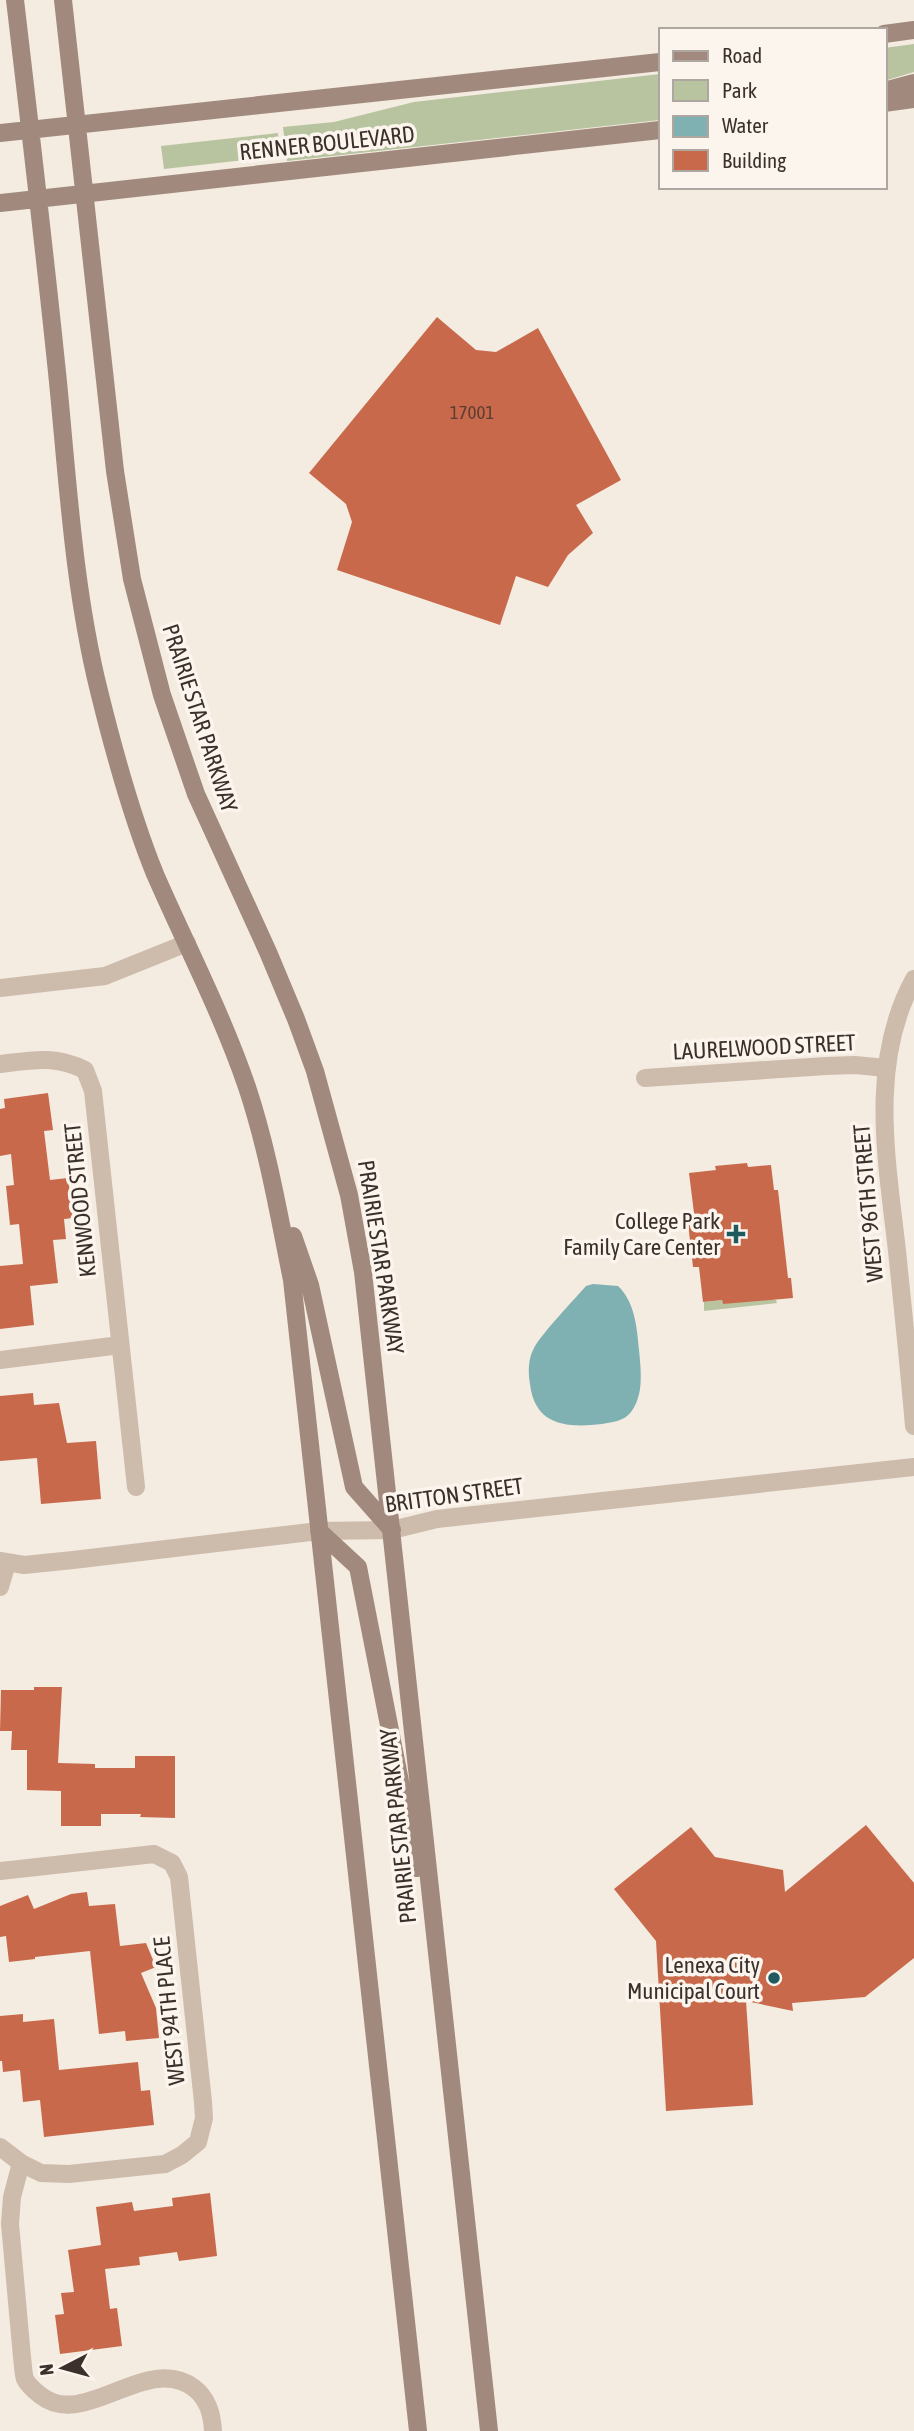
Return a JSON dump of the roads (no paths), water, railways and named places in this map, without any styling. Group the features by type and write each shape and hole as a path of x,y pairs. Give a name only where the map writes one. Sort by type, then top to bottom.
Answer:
{"main road":[{"name":"PRAIRIE STAR PARKWAY","path":"15,0 87,636 112,742 139,832 231,1044 247,1089 267,1164 292,1280 418,2431"},
{"name":"PRAIRIE STAR PARKWAY","path":"63,0 79,125 115,471 132,579 162,695 196,794 296,1019 334,1135 349,1195 363,1272 489,2431"},
{"path":"886,34 914,30"},
{"name":"RENNER BOULEVARD","path":"0,133 659,62"},
{"path":"886,90 914,83"},
{"path":"886,103 914,99"},
{"name":"RENNER BOULEVARD","path":"0,203 659,130"},
{"path":"267,1164 310,1285 354,1487 392,1530"},
{"path":"319,1531 358,1567 439,1981"}],"street":[{"path":"0,988 105,976 187,943"},
{"name":"WEST 96TH STREET","path":"914,979 898,1017 886,1068 884,1097 886,1149 914,1426"},
{"name":"KENWOOD STREET","path":"0,1064 47,1059 68,1062 85,1070 93,1091 136,1487"},
{"name":"LAURELWOOD STREET","path":"645,1078 826,1066 886,1068"},
{"path":"0,1360 120,1345"},
{"name":"BRITTON STREET","path":"3,1562 24,1564 73,1560 319,1531 392,1530 437,1519 914,1467"},
{"path":"0,1587 3,1562"},
{"name":"WEST 94TH PLACE","path":"0,1871 154,1854 172,1863 179,1877 203,2102 204,2118 198,2142 165,2165 41,2174 21,2163"},
{"path":"0,2147 21,2163 12,2197 10,2224 25,2378 44,2398 61,2404 80,2403 155,2378 173,2379 191,2386 203,2397 212,2416 213,2431"}],"water":[{"path":"586,1286 618,1286 628,1300 637,1333 640,1390 631,1412 622,1419 589,1425 565,1424 546,1416 538,1409 530,1384 530,1361 534,1348 544,1334"}],"place":[{"name":"College Park Family Care Center","path":"736,1234"},
{"name":"Lenexa City Municipal Court","path":"774,1978"}]}
